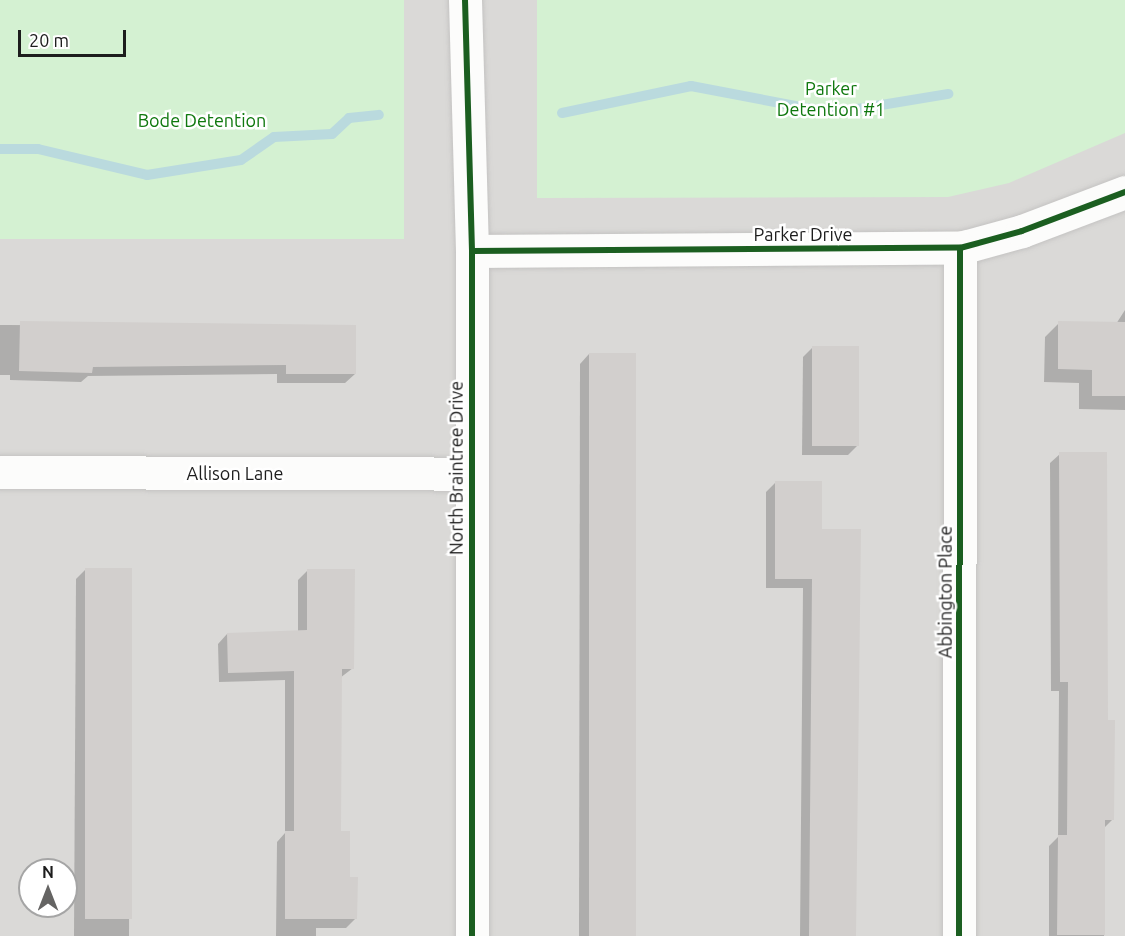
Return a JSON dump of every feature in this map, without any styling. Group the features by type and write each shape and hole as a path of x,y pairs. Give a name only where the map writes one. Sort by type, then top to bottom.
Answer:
{"street":[{"name":"North Braintree Drive","path":"465,0 472,251 472,936"},
{"name":"Parker Drive","path":"472,251 960,248 1022,231 1125,192"},
{"name":"Abbington Place","path":"959,936 960,248"},
{"name":"Allison Lane","path":"0,472 471,474"}],"shaded area":[{"path":"149,0 1125,0 1125,936 0,936 0,7"}],"green space":[{"name":"Bode Detention","path":"0,0 404,0 404,239 0,239"},
{"name":"Parker Detention #1","path":"537,0 1125,0 1125,133 1009,183 948,197 537,198"}],"building":[{"path":"20,321 356,325 356,374 286,374 286,365 93,367 92,373 19,371"},
{"path":"1058,321 1125,322 1125,396 1092,396 1092,370 1058,369"},
{"path":"812,346 859,346 859,446 812,446"},
{"path":"589,353 636,353 636,936 589,936"},
{"path":"1059,452 1107,452 1108,720 1115,720 1114,820 1105,820 1105,935 1057,935 1058,835 1067,835 1068,682 1060,682"},
{"path":"775,481 822,481 822,529 861,529 856,936 809,936 812,579 775,579"},
{"path":"85,568 132,568 132,919 85,919"},
{"path":"307,569 355,569 354,669 342,669 341,831 350,831 350,877 358,877 357,919 285,919 285,831 294,831 294,671 228,673 227,633 307,630"}],"waterway":[{"path":"562,113 691,86 833,113 948,94"},
{"path":"0,149 38,149 147,175 241,160 274,137 332,134 349,118 379,115"}],"cycle path":[{"path":"465,0 472,251 472,936"},
{"path":"472,251 960,248 1022,231 1125,192"},
{"path":"959,936 960,248"}]}
